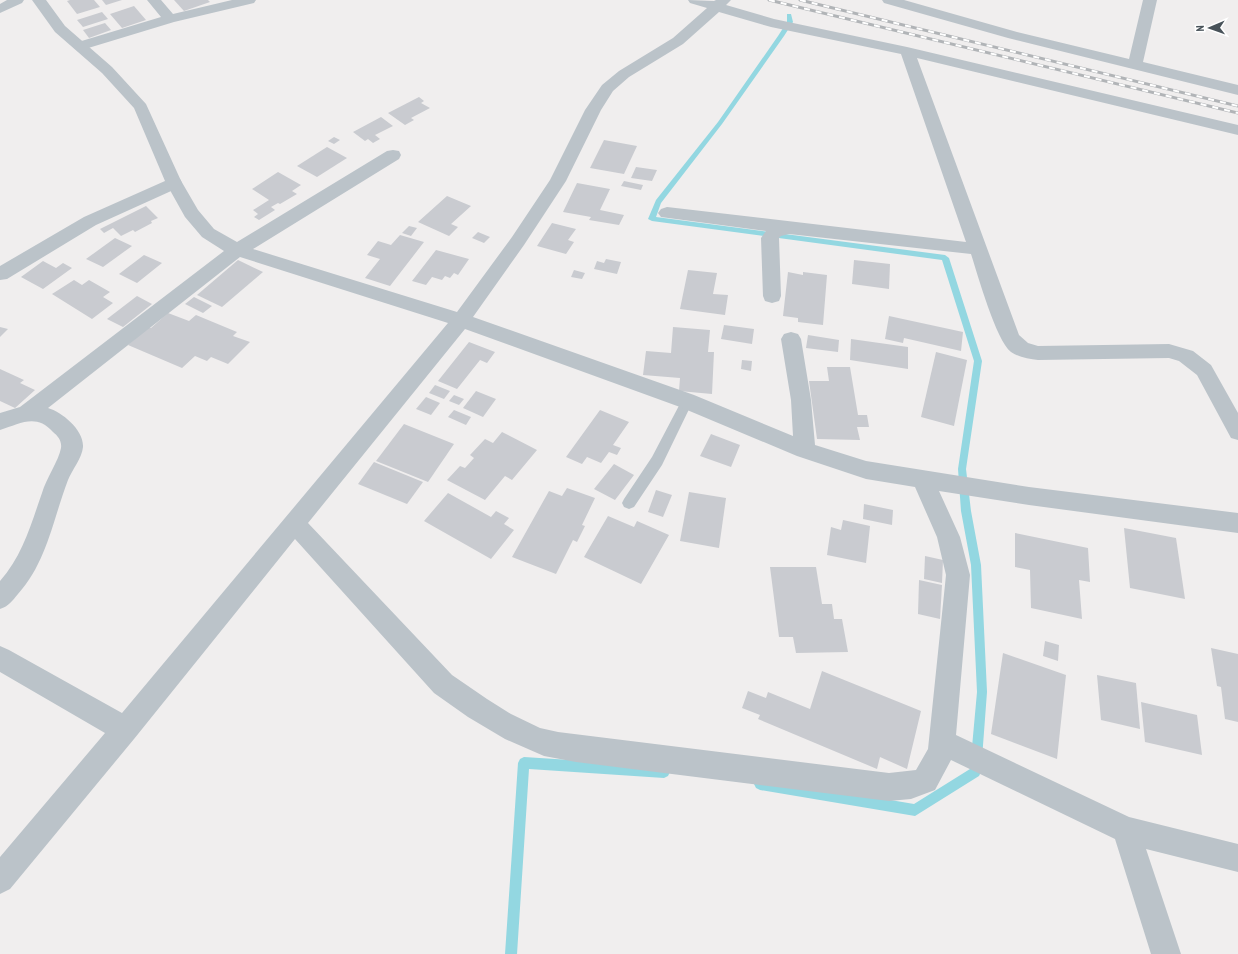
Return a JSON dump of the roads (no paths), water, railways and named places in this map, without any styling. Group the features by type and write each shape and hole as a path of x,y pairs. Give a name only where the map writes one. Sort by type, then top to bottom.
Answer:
{"street":[{"path":"0,9 17,0"},
{"path":"39,0 60,29 107,70 141,107 174,182 191,213 208,233 237,250 461,320 687,401 805,450 866,470 1029,496 1238,523"},
{"path":"154,0 170,19"},
{"path":"80,46 170,19 249,0"},
{"path":"695,0 721,3 771,23 907,51 1238,130"},
{"path":"889,0 1013,35 1238,90"},
{"path":"1135,66 1150,0"},
{"path":"0,879 125,730 461,320 518,241 558,181 592,110 607,88 624,74 678,41 721,3"},
{"path":"907,51 1009,336 1015,345 1023,350 1038,352 1169,351 1186,356 1204,370 1238,432"},
{"path":"0,422 28,412 237,250 393,155"},
{"path":"0,274 90,221 174,182"},
{"path":"667,213 978,249"},
{"path":"772,296 770,238 775,231 790,228"},
{"path":"791,339 801,400 805,450"},
{"path":"0,598 22,572 35,543 47,507 72,447 70,436 54,418 28,412"},
{"path":"292,525 303,532 443,684 468,704 498,722 541,742 576,749 889,787 911,785 925,780 941,752 958,575 955,556 940,513 922,479"},
{"path":"0,658 125,730"},
{"path":"942,742 1126,830 1238,858"},
{"path":"1126,830 1166,954"}],"lane":[{"path":"629,503 657,461 687,401"}],"waterway":[{"path":"760,784 915,810 975,772 982,692 976,565 966,511 962,469 978,361 945,258 652,219 658,202 720,123 781,36 790,22 789,15"},
{"path":"511,954 524,763 664,772"}],"railway":[{"path":"769,0 1238,113"},
{"path":"800,0 1238,106"}]}
